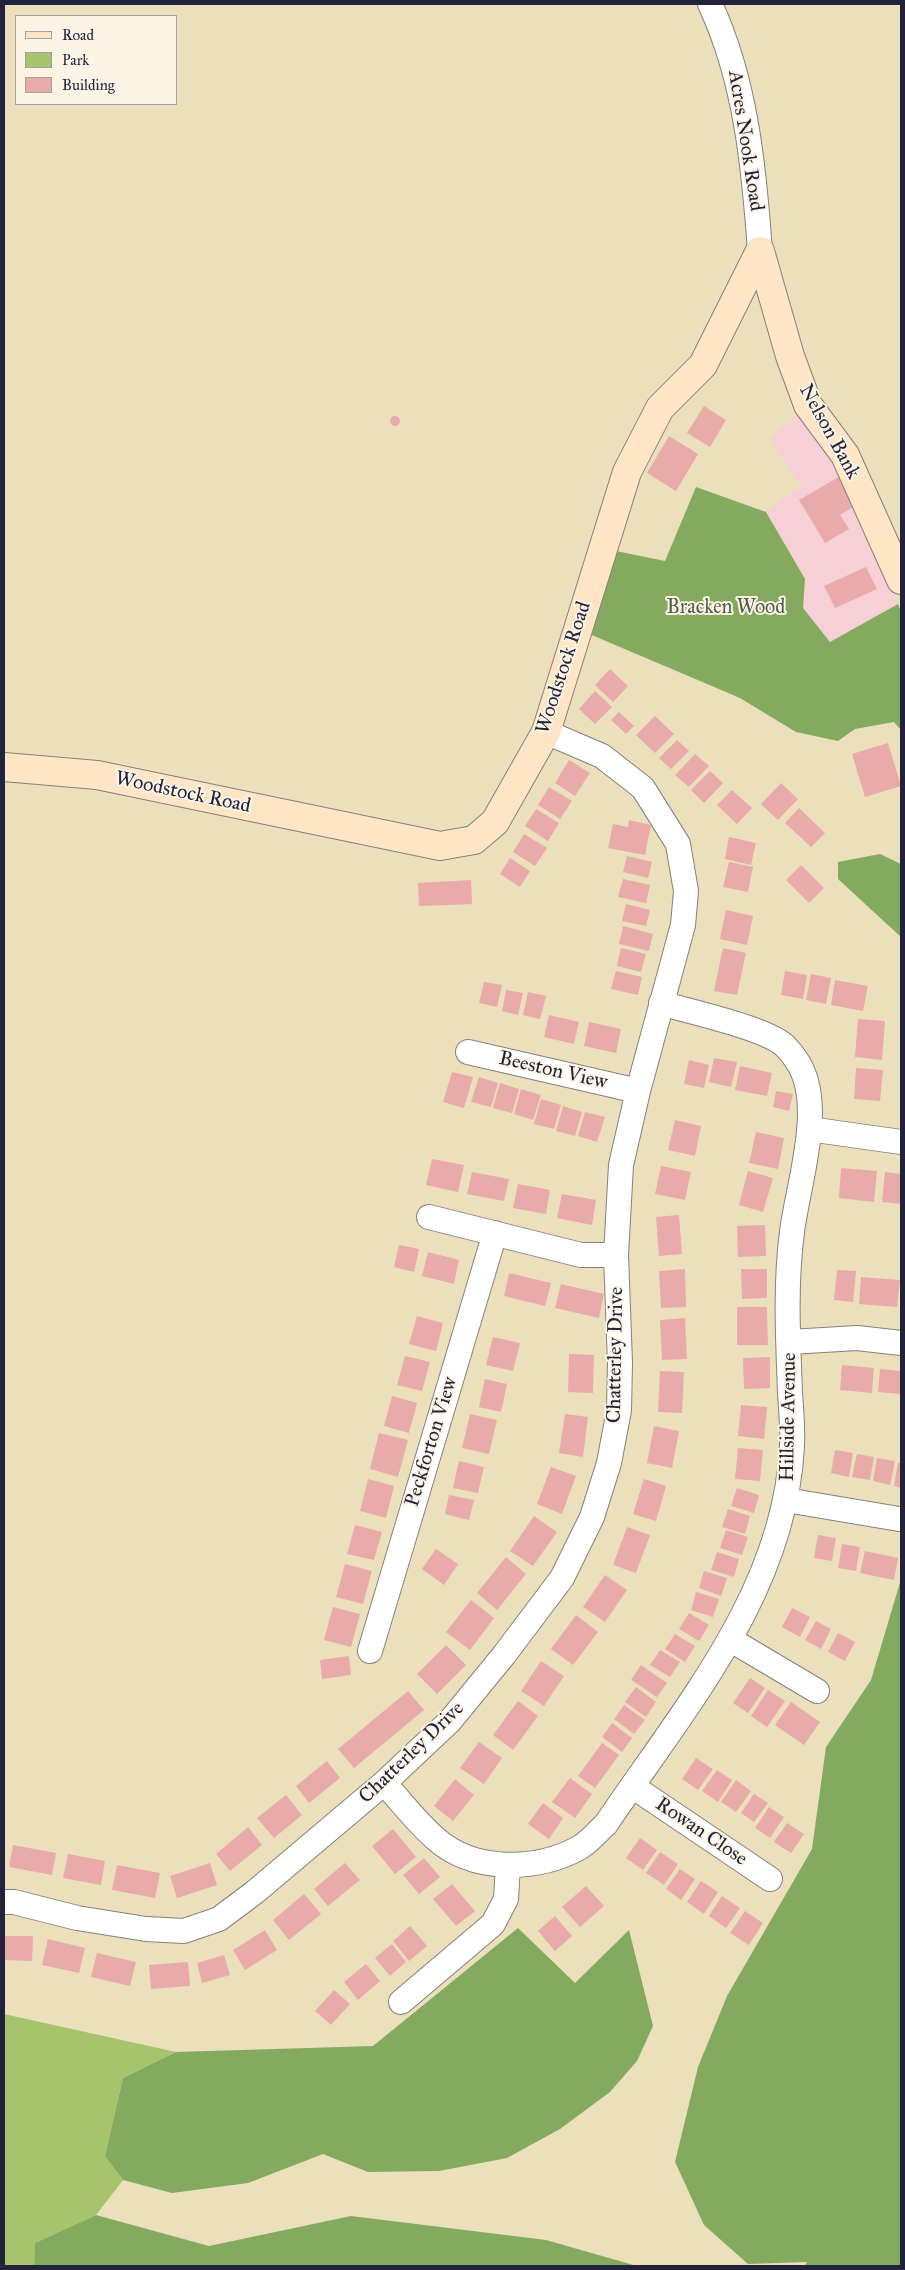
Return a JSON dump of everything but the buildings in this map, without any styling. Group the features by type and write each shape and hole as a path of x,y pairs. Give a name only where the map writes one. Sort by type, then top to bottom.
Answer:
{"street":[{"name":"Acres Nook Road","path":"710,4 731,60 745,116 755,186 760,251"},
{"name":"Nelson Bank","path":"760,251 790,356 808,405 845,455 901,580"},
{"name":"Woodstock Road","path":"4,767 97,775 440,846 474,840 495,822 546,732 627,472 660,408 703,365 760,251"},
{"name":"Chatterley Drive","path":"4,1902 14,1902 77,1918 146,1929 184,1931 218,1918 241,1902 384,1782 450,1721 504,1655 562,1578 592,1517 609,1463 619,1410 620,1363 616,1254 621,1165 638,1091 683,924 686,891 678,844 643,788 602,756 546,732"},
{"name":"Hillside Avenue","path":"384,1782 437,1840 461,1853 485,1862 508,1865 534,1865 579,1848 606,1824 730,1640 765,1570 786,1500 792,1445 788,1277 792,1232 808,1129 810,1101 807,1079 798,1061 785,1045 766,1034 661,1003"},
{"name":"Beeston View","path":"468,1052 638,1091"},
{"path":"808,1129 901,1142"},
{"path":"429,1217 581,1254 616,1254"},
{"name":"Peckforton View","path":"370,1651 495,1233"},
{"path":"790,1342 857,1338 901,1343"},
{"path":"786,1500 899,1519"},
{"path":"730,1640 818,1691"},
{"name":"Rowan Close","path":"632,1786 770,1878"},
{"path":"401,2002 493,1924 506,1899 508,1865"}],"shaded area":[{"path":"800,412 846,473 869,520 898,604 830,642 803,608 805,578 766,512 801,486 770,439"}],"green space":[{"name":"Bracken Wood","path":"696,487 766,512 805,579 803,608 830,642 898,604 901,611 901,730 894,722 855,729 838,741 796,732 740,698 587,633 616,551 665,561"},
{"path":"880,854 901,864 901,937 838,879 838,862"},
{"path":"901,1579 901,2266 805,2266 807,2262 748,2264 704,2225 675,2162 698,2067 727,1996 812,1849 826,1747 871,1680"},
{"path":"518,1928 575,1983 629,1930 653,2026 637,2061 610,2092 560,2129 507,2158 439,2171 368,2172 323,2154 248,2183 172,2193 123,2180 105,2156 123,2078 176,2052 373,2046"},
{"path":"4,2014 176,2052 123,2078 105,2156 123,2180 96,2215 35,2243 34,2266 4,2266"},
{"path":"96,2215 209,2246 351,2216 546,2240 637,2266 34,2266 35,2243"}]}
